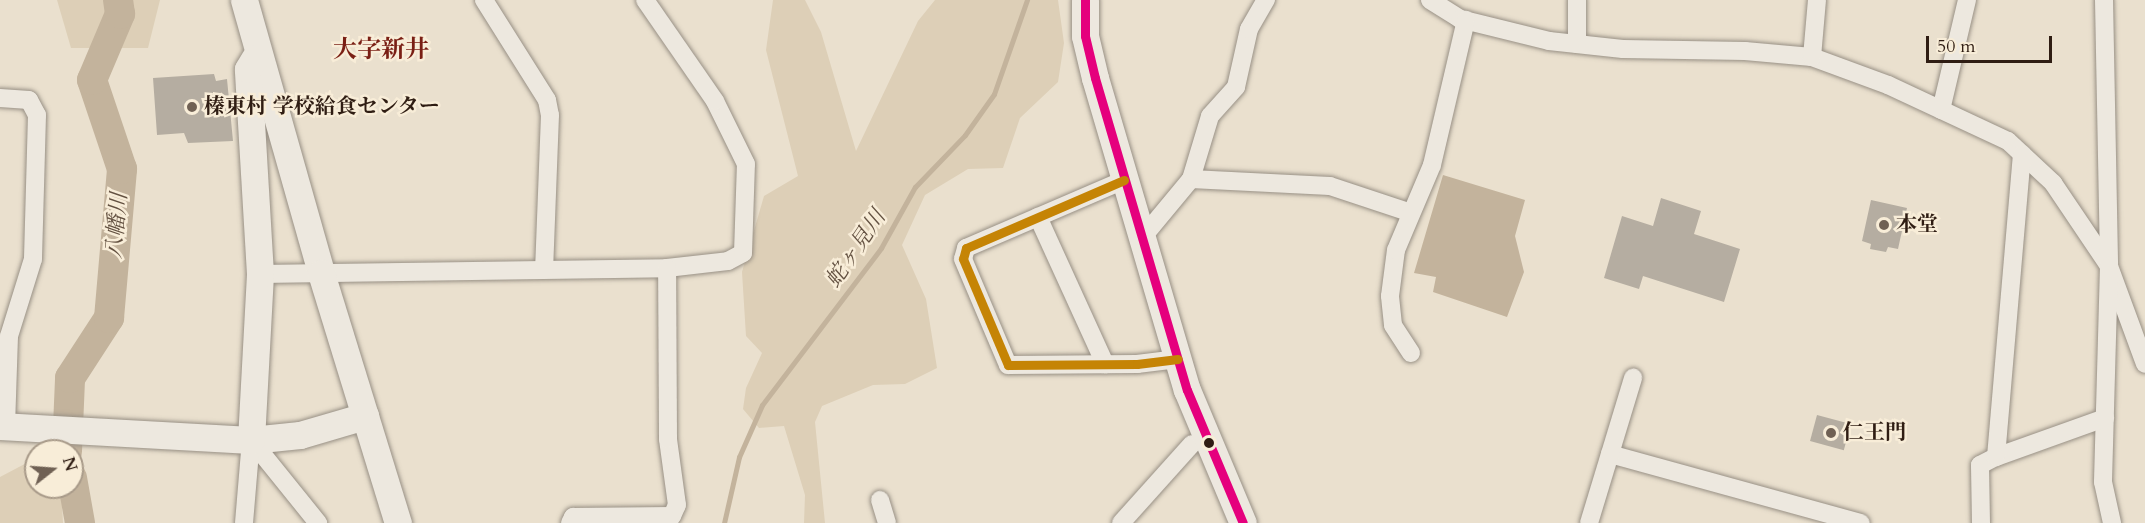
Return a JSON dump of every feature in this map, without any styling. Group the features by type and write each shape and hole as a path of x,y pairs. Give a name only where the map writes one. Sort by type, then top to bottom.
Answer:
{"street":[{"path":"244,0 321,273 398,523"},
{"path":"484,0 547,100 550,115 544,270"},
{"path":"260,274 667,268 728,261 743,253 746,164 715,100 645,0"},
{"path":"1085,0 1085,36 1124,180 1178,359 1244,523"},
{"path":"1142,238 1191,179 1210,116 1236,87 1249,29 1266,0"},
{"path":"1430,0 1466,20 1577,44 1812,57 1842,66 2008,141 2053,183 2109,266 2145,364"},
{"path":"1577,0 1577,44"},
{"path":"1812,57 1817,0"},
{"path":"1941,110 1967,0"},
{"path":"2103,0 2109,266 2103,482 2112,523"},
{"path":"1412,353 1394,325 1390,296 1396,250 1432,165 1466,20"},
{"path":"244,523 260,274 248,69 258,52"},
{"path":"0,98 28,100 38,115 33,259 4,336 3,426 55,431 250,440 300,435 365,416"},
{"path":"1996,457 2022,154"},
{"path":"1191,179 1330,186 1411,213"},
{"path":"1124,180 966,248 963,259 1008,364 1105,364 1178,359"},
{"path":"1038,217 1105,364"},
{"path":"570,523 573,517 672,516 677,505 668,439 667,268"},
{"path":"1589,523 1633,378"},
{"path":"1981,523 1980,465 1996,457 2104,418"},
{"path":"250,440 318,523"},
{"path":"1121,523 1192,444"},
{"path":"1610,454 1861,523"},
{"path":"880,500 887,523"}],"shaded area":[{"path":"57,0 160,0 148,48 71,48"},
{"path":"773,0 805,0 821,32 856,151 918,21 935,0 1058,0 1064,43 1058,82 1020,118 1003,168 968,169 925,195 902,245 926,299 937,368 905,384 873,385 822,406 815,422 825,523 804,523 805,495 784,426 759,428 743,409 746,388 762,353 746,336 742,272 764,196 798,176 766,50"},
{"path":"1443,175 1525,200 1515,236 1524,272 1507,317 1433,292 1436,277 1414,273"},
{"path":"24,464 24,499 62,499 63,523 0,523 0,477"}],"building":[{"name":"榛東村 学校給食センター","path":"214,74 216,81 227,79 233,141 188,143 184,133 157,135 153,78"},
{"path":"1661,198 1701,211 1694,234 1740,249 1724,302 1643,276 1639,289 1604,278 1622,216 1653,226"},
{"name":"本堂","path":"1871,200 1907,208 1898,249 1888,247 1886,252 1870,249 1871,244 1862,241"},
{"name":"仁王門","path":"1817,415 1851,424 1844,450 1810,441"}],"waterway":[{"name":"八幡川","path":"67,439 70,378 109,318 122,169 92,80 120,14 118,0"},
{"name":"蛇ヶ見川","path":"724,523 739,457 762,405 881,248 915,187 965,135 994,94 1027,0"},
{"name":"八幡川","path":"76,499 80,523"}],"transit line":[{"path":"1085,0 1085,36 1095,78 1187,390 1243,523"},
{"path":"1124,180 966,248 963,259 1008,365 1137,364 1178,359"}],"place":[{"name":"榛東村 学校給食センター","path":"192,107"},
{"name":"本堂","path":"1884,225"},
{"name":"仁王門","path":"1831,433"}],"district":[{"name":"大字新井","path":"381,50"}]}
